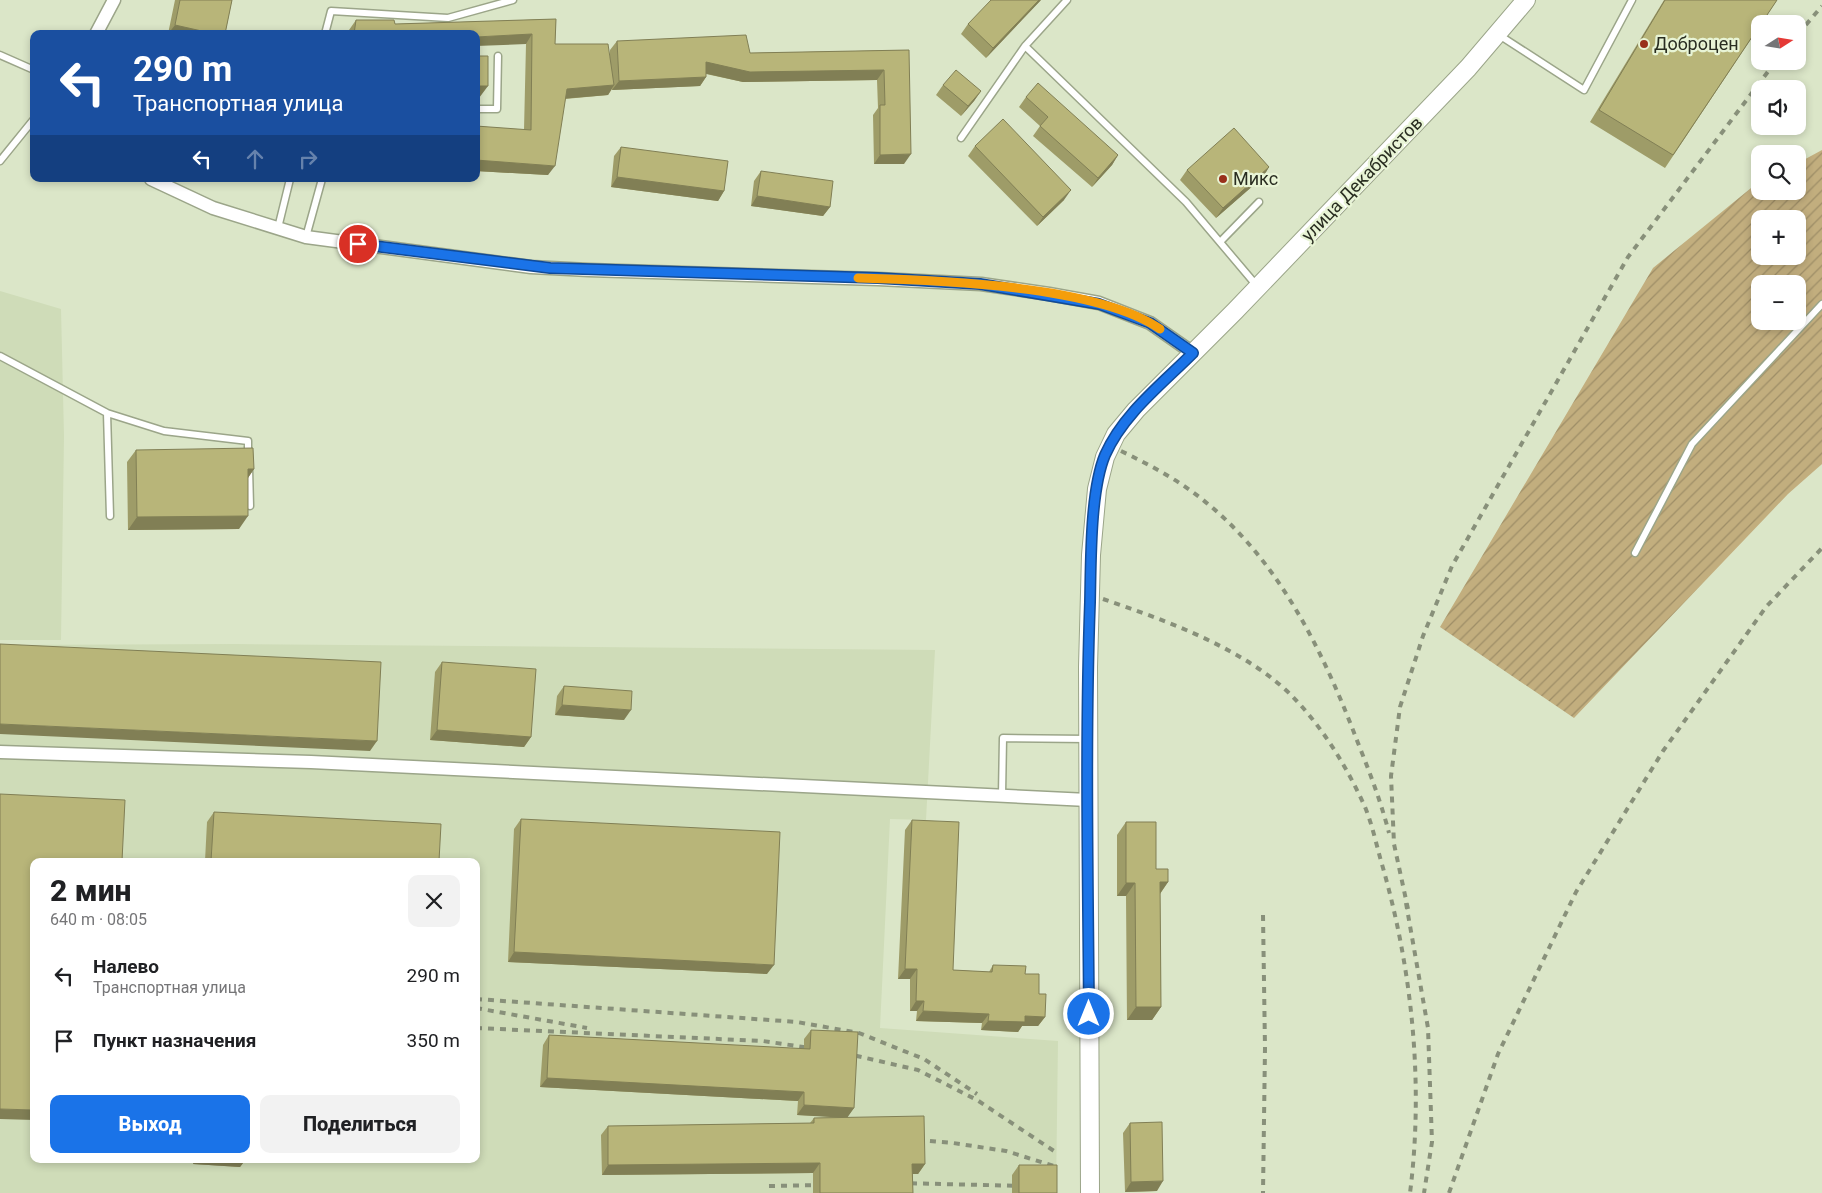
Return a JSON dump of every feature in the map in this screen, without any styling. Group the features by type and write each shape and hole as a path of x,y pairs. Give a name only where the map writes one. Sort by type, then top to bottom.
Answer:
{"main road":[{"name":"улица Декабристов","path":"1090,1193 1088,739 1092,555 1097,488 1104,457 1116,434 1136,410 1258,287 1462,75 1526,0"}],"street":[{"path":"98,30 114,0"},
{"path":"157,182 213,208 306,236 531,267 878,278 980,284 1099,304 1150,323 1193,353"},
{"path":"0,752 311,762 1088,800"}],"lane":[{"path":"326,30 331,10 448,18 513,0"},
{"path":"961,138 1025,46 1067,0"},
{"path":"1498,34 1584,90 1632,0"},
{"path":"1025,46 1186,202 1258,287"},
{"path":"0,55 30,68"},
{"path":"480,109 497,109 498,56"},
{"path":"0,161 30,124"},
{"path":"278,228 289,182"},
{"path":"306,236 321,182"},
{"path":"1220,242 1259,202"},
{"path":"1634,553 1692,444 1822,304"},
{"path":"0,356 107,413 164,431 248,441 250,506"},
{"path":"107,413 110,516"},
{"path":"1002,795 1003,738 1088,739"}],"shaded area":[{"path":"1822,150 1822,464 1788,494 1574,718 1440,627 1653,268 1751,188 1751,200 1806,200 1806,159"},
{"path":"0,291 61,309 64,436 61,640 0,640"},
{"path":"235,644 935,650 926,820 890,819 880,1028 1058,1041 1056,1193 0,1193 0,645"}],"building":[{"path":"180,0 232,0 226,30 197,30 175,25"},
{"path":"991,0 1039,0 993,48 968,24"},
{"path":"1665,0 1777,0 1767,15 1751,15 1751,38 1673,155 1599,110"},
{"path":"556,19 555,44 608,44 614,85 567,89 555,166 480,160 480,126 531,130 532,34 480,37 480,30 355,30 356,20 394,20 395,24"},
{"path":"746,35 750,53 909,50 911,154 880,155 880,105 885,105 884,70 750,72 706,62 706,77 619,81 617,41"},
{"path":"480,56 488,56 488,86 480,86"},
{"path":"956,70 981,91 968,106 943,85"},
{"path":"1038,83 1118,155 1098,178 1040,126 1048,117 1026,97"},
{"path":"1003,119 1071,190 1043,217 975,146"},
{"path":"1234,128 1269,167 1223,208 1187,170"},
{"path":"621,147 728,161 724,191 617,177"},
{"path":"761,171 833,181 830,207 757,196"},
{"path":"253,448 254,469 248,469 248,516 137,517 136,450"},
{"path":"0,644 381,662 377,741 0,724"},
{"path":"442,662 536,669 531,737 437,730"},
{"path":"564,686 632,691 631,710 562,705"},
{"path":"0,794 125,800 122,858 30,858 30,1110 0,1109"},
{"path":"214,812 441,824 439,858 211,858"},
{"path":"521,819 780,832 774,965 514,952"},
{"path":"912,820 959,822 953,970 992,972 993,965 1026,966 1025,974 1039,974 1039,994 1046,994 1045,1017 1025,1016 1025,1022 988,1021 989,1014 923,1011 924,1001 916,1001 917,969 905,969"},
{"path":"1126,822 1156,822 1156,869 1168,869 1168,882 1160,882 1161,1007 1136,1007 1135,883 1126,883"},
{"path":"811,1030 858,1032 854,1108 804,1105 804,1092 547,1078 549,1035 810,1049"},
{"path":"924,1116 925,1164 912,1164 913,1193 820,1193 820,1163 608,1165 608,1126 814,1123 814,1118"},
{"path":"1162,1122 1163,1181 1131,1182 1130,1123"},
{"path":"1019,1165 1057,1165 1057,1193 1019,1193"}],"railway":[{"path":"1806,25 1822,6"},
{"path":"1408,909 1394,844 1391,776 1400,707 1423,636 1452,566 1628,257 1769,70"},
{"path":"1121,451 1166,475 1208,504 1234,528 1279,583 1316,645 1331,678 1371,776 1389,833"},
{"path":"1449,1193 1498,1054 1576,892 1663,751 1766,607 1822,548"},
{"path":"1103,599 1152,616 1204,638 1252,664 1274,680 1304,709 1334,749 1350,777 1370,820 1401,942 1412,1026 1415,1068 1416,1110 1410,1193"},
{"path":"1406,903 1428,1028 1432,1142 1424,1193"},
{"path":"1263,915 1265,1048 1263,1193"},
{"path":"480,999 797,1022 859,1033 924,1059 977,1094"},
{"path":"480,1009 587,1028"},
{"path":"480,1028 763,1041 817,1049"},
{"path":"844,1053 918,1070 977,1100 1057,1153"},
{"path":"918,1140 1006,1151 1057,1167"},
{"path":"899,1183 1026,1186"},
{"path":"769,1186 826,1185"}],"slow traffic":[{"path":"858,278 980,284 1049,294 1099,304 1150,323 1160,329"}],"place":[{"name":"Доброцен","path":"1644,44"},
{"name":"Микс","path":"1223,179"}],"route":[{"path":"358,244 531,267 878,278 980,284 1049,294 1099,304 1150,323 1193,353 1136,410 1116,434 1104,457 1097,488 1092,555 1088,667 1089,1014"}]}
